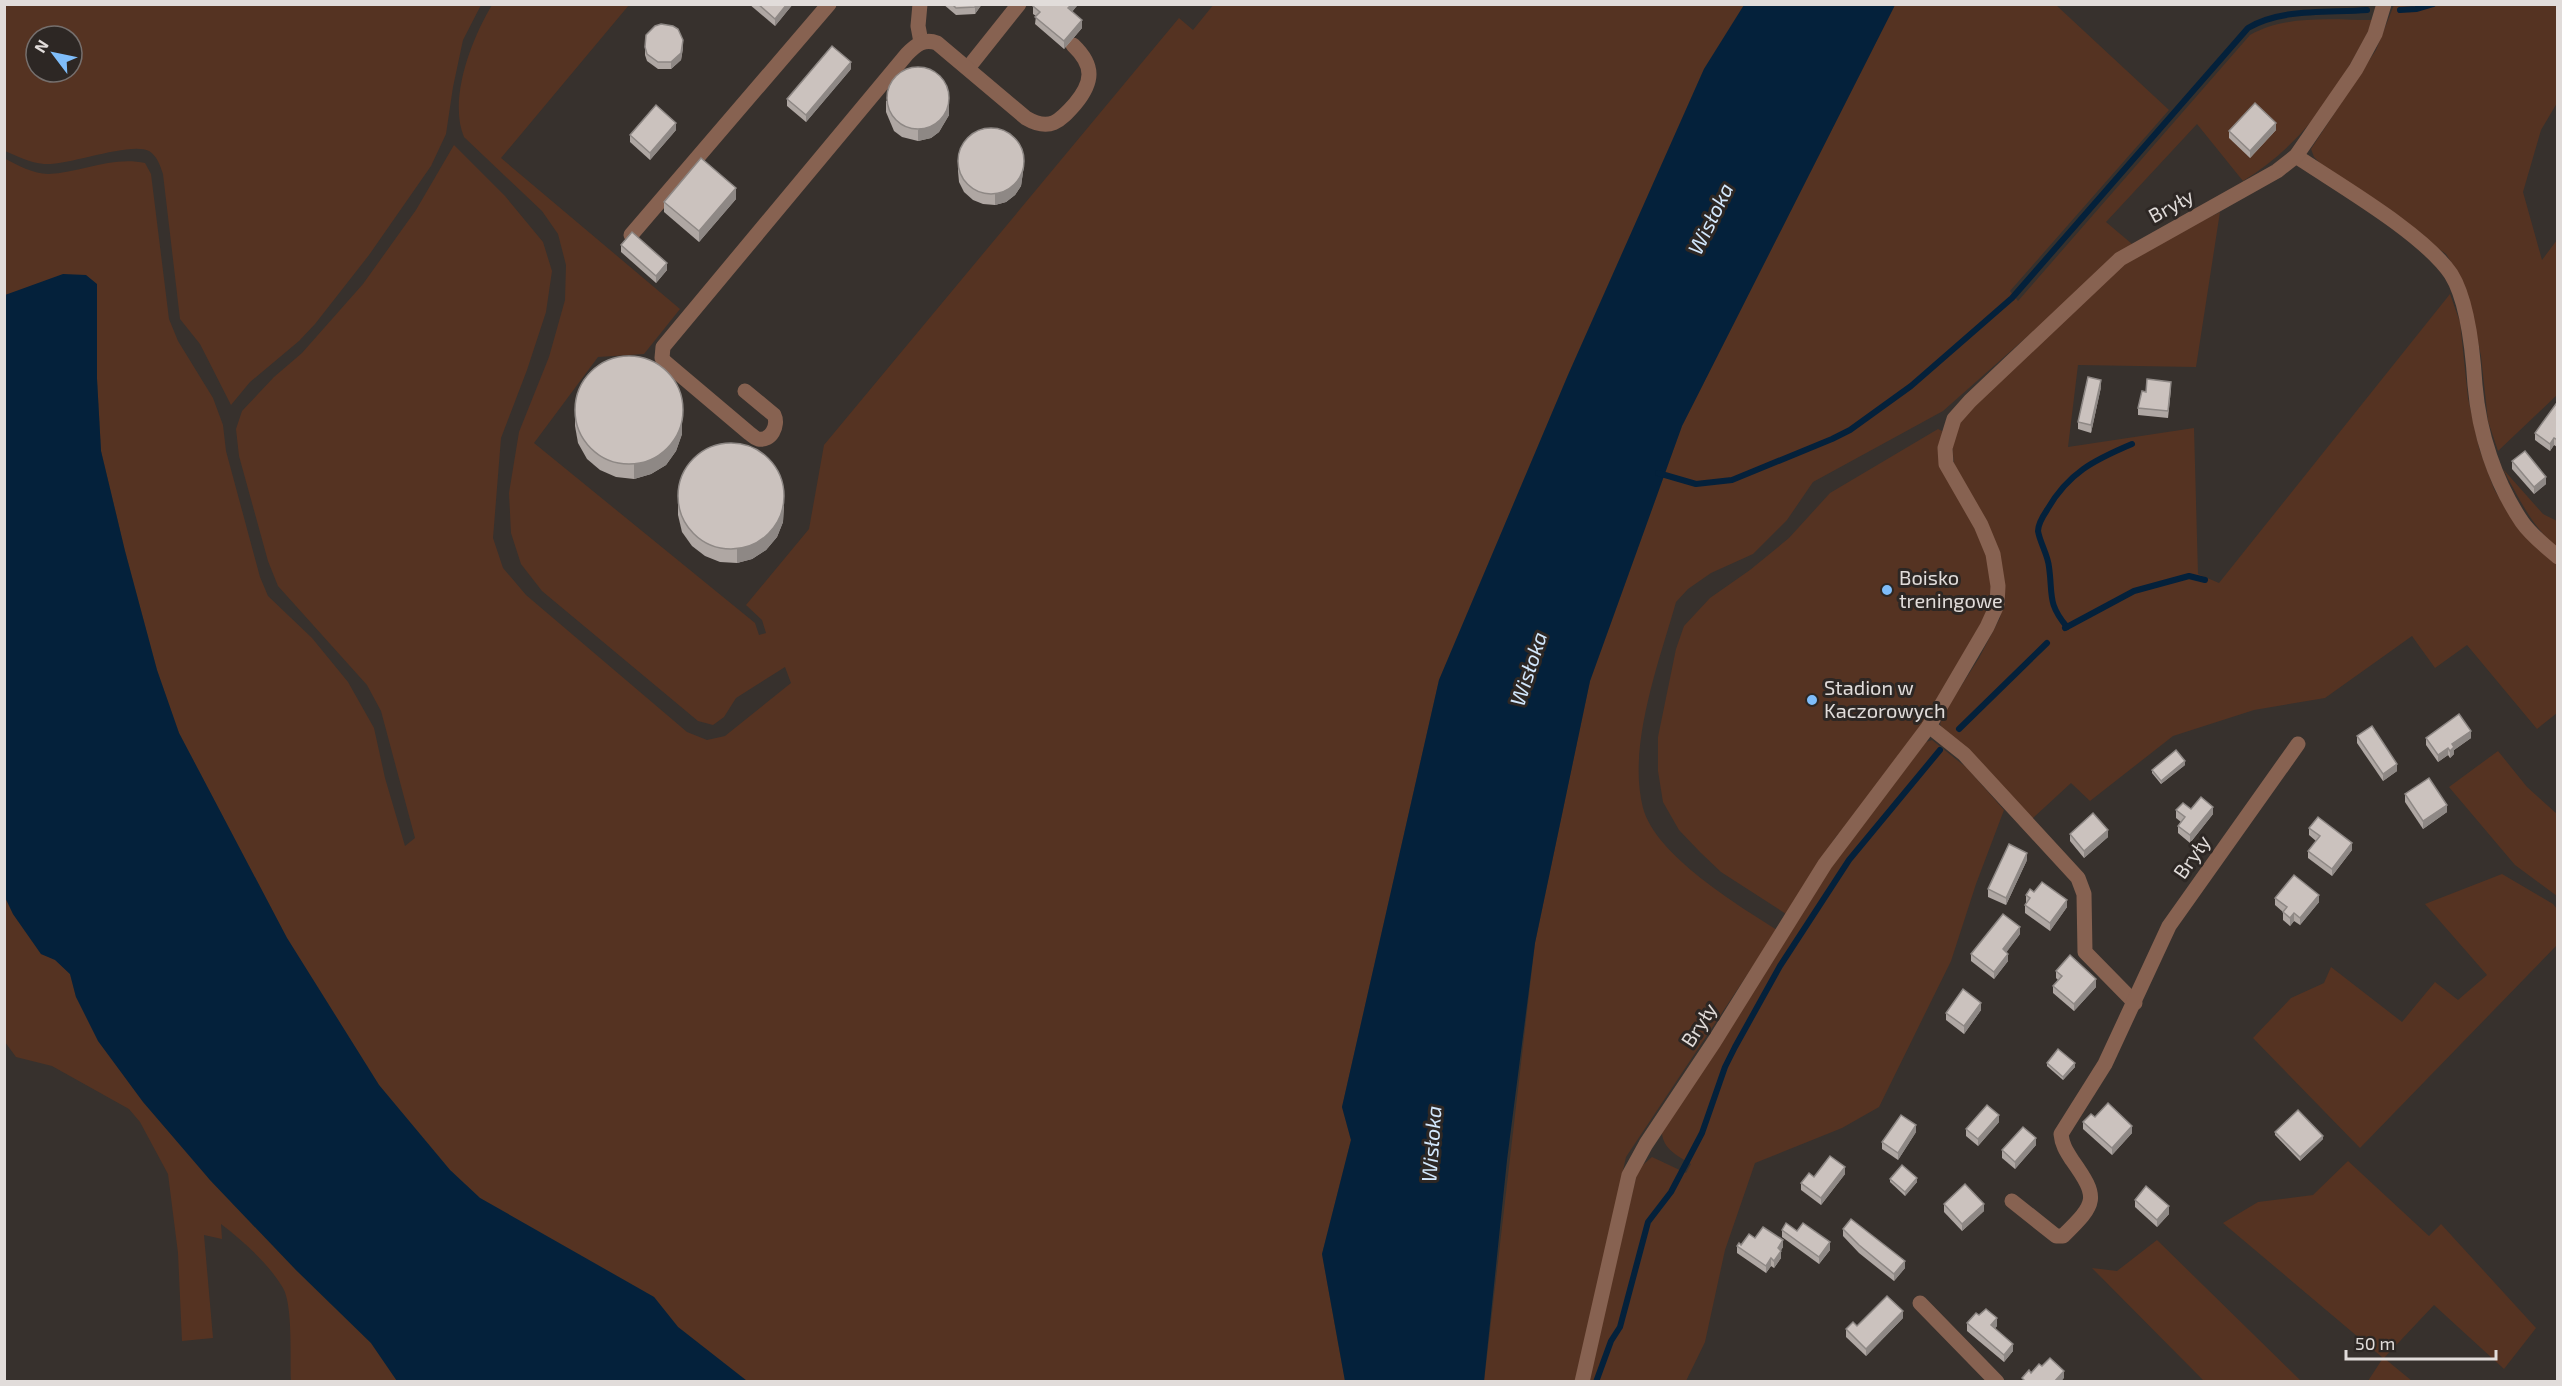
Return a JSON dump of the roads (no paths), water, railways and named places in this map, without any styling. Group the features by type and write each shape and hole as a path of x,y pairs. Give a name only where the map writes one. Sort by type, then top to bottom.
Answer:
{"street":[{"path":"631,235 829,4"},
{"path":"920,4 918,26 921,42"},
{"path":"968,68 1020,4"},
{"name":"Bryły","path":"1582,1382 1629,1175 1646,1144 1714,1042 1825,864 1929,726 1987,627 1997,605 1998,586 1993,554 1981,525 1946,464 1945,448 1954,419 1970,401 2120,259 2277,171 2296,156 2366,54 2384,4"},
{"path":"745,391 776,420 774,429 764,438 758,439 749,433 665,362 662,358 663,347 907,54 921,42 930,40 938,43 1026,118 1038,123 1050,124 1063,118 1087,86 1088,66 1073,45"},
{"path":"2296,156 2434,253 2452,276 2460,296 2474,351 2476,387 2490,459 2522,522 2558,557"},
{"path":"1929,726 1964,754 2078,878 2084,894 2085,952 2135,1003"},
{"name":"Bryły","path":"2012,1201 2056,1236 2062,1236 2086,1209 2092,1192 2067,1153 2061,1134 2105,1064 2169,926 2298,744"},
{"path":"1920,1303 1997,1382"}],"water":[{"name":"Wisłoka","path":"1744,5 1895,5 1682,426 1590,681 1535,943 1507,1160 1484,1381 1345,1381 1322,1254 1351,1140 1342,1107 1439,680 1568,375 1704,69"},
{"path":"63,274 86,275 97,284 97,379 101,451 157,670 179,733 287,938 379,1085 450,1170 480,1198 654,1297 678,1327 747,1381 397,1381 371,1343 296,1270 210,1180 143,1102 98,1041 76,997 70,974 55,960 41,954 13,914 4,895 5,295"}],"waterway":[{"path":"2400,10 2416,9 2433,4"},
{"path":"1658,473 1696,484 1732,480 1850,430 1911,386 2012,298 2248,28 2275,17 2290,14 2367,10"},
{"path":"2067,627 2054,605 2048,562 2038,531 2040,523 2055,497 2073,477 2094,462 2132,444"},
{"path":"2065,628 2134,591 2189,576 2205,580"},
{"path":"1959,729 2047,643"},
{"path":"1596,1382 1611,1341 1620,1327 1648,1222 1671,1192 1702,1133 1725,1067 1735,1047 1780,966 1849,860 1940,750"}],"place":[{"name":"Boisko treningowe","path":"1887,590"},
{"name":"Stadion w Kaczorowych","path":"1812,700"}]}
